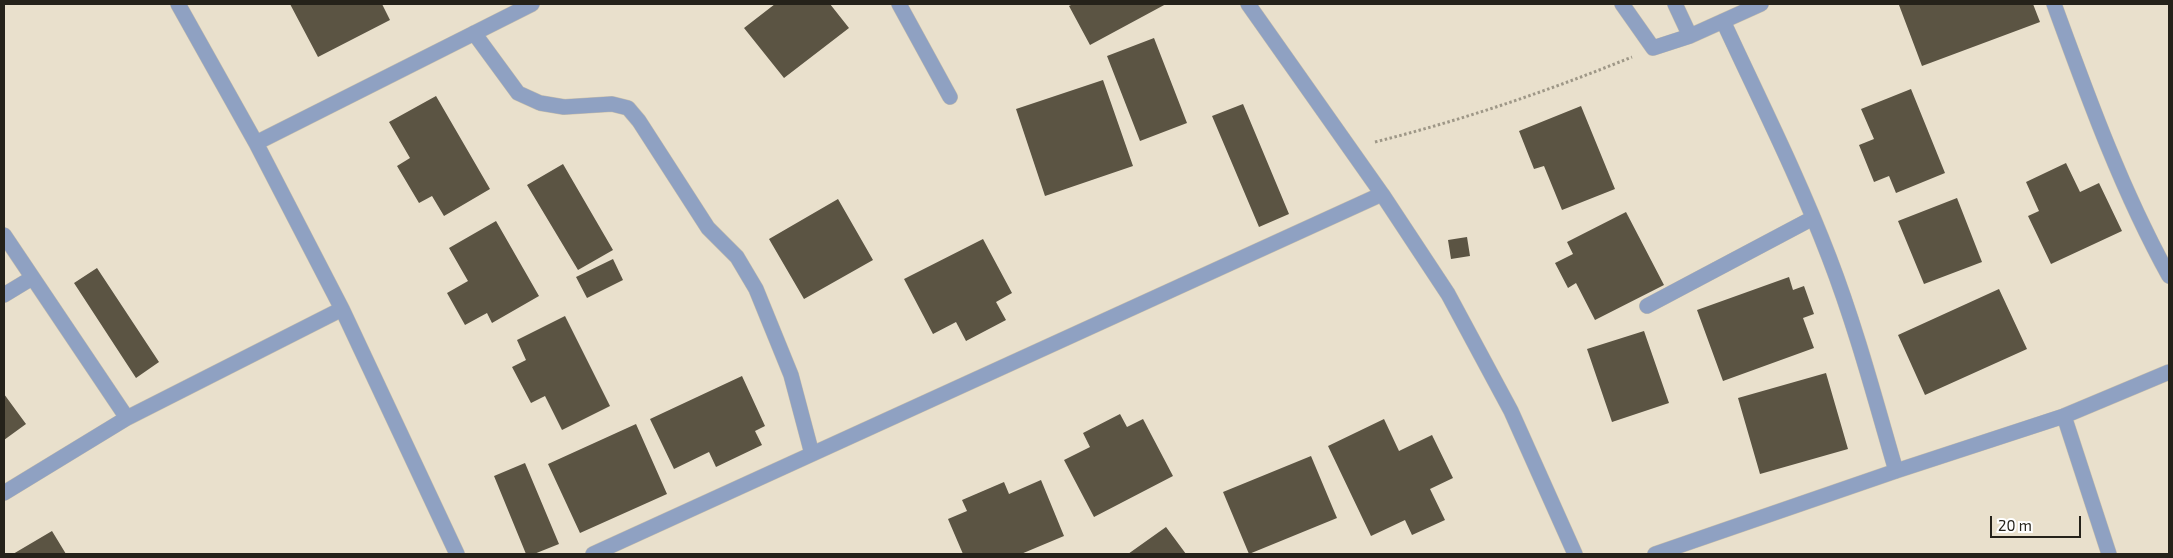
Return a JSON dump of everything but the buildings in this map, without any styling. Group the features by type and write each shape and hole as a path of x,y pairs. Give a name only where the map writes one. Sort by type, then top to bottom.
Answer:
{"street":[{"path":"178,4 256,143 342,309 457,554"},
{"path":"256,143 532,4"},
{"path":"899,4 950,97"},
{"path":"1248,4 1348,149 1382,194 1448,294 1511,411 1575,554"},
{"path":"1622,4 1653,48 1690,36 1761,4"},
{"path":"1675,4 1690,36"},
{"path":"2054,4 2102,134 2144,232 2169,276"},
{"path":"1723,21 1813,218 1853,323 1896,471"},
{"path":"474,33 518,93 540,103 564,107 612,104 628,108 639,121 708,228 738,258 756,288 791,374 812,454"},
{"path":"592,554 1382,194"},
{"path":"1647,306 1813,218"},
{"path":"4,236 127,418"},
{"path":"4,295 32,278"},
{"path":"4,493 127,418 342,309"},
{"path":"1655,554 1896,471 2064,416 2169,372"},
{"path":"2064,416 2109,554"}],"path":[{"path":"1348,149 1429,129 1549,90 1653,48"}]}
